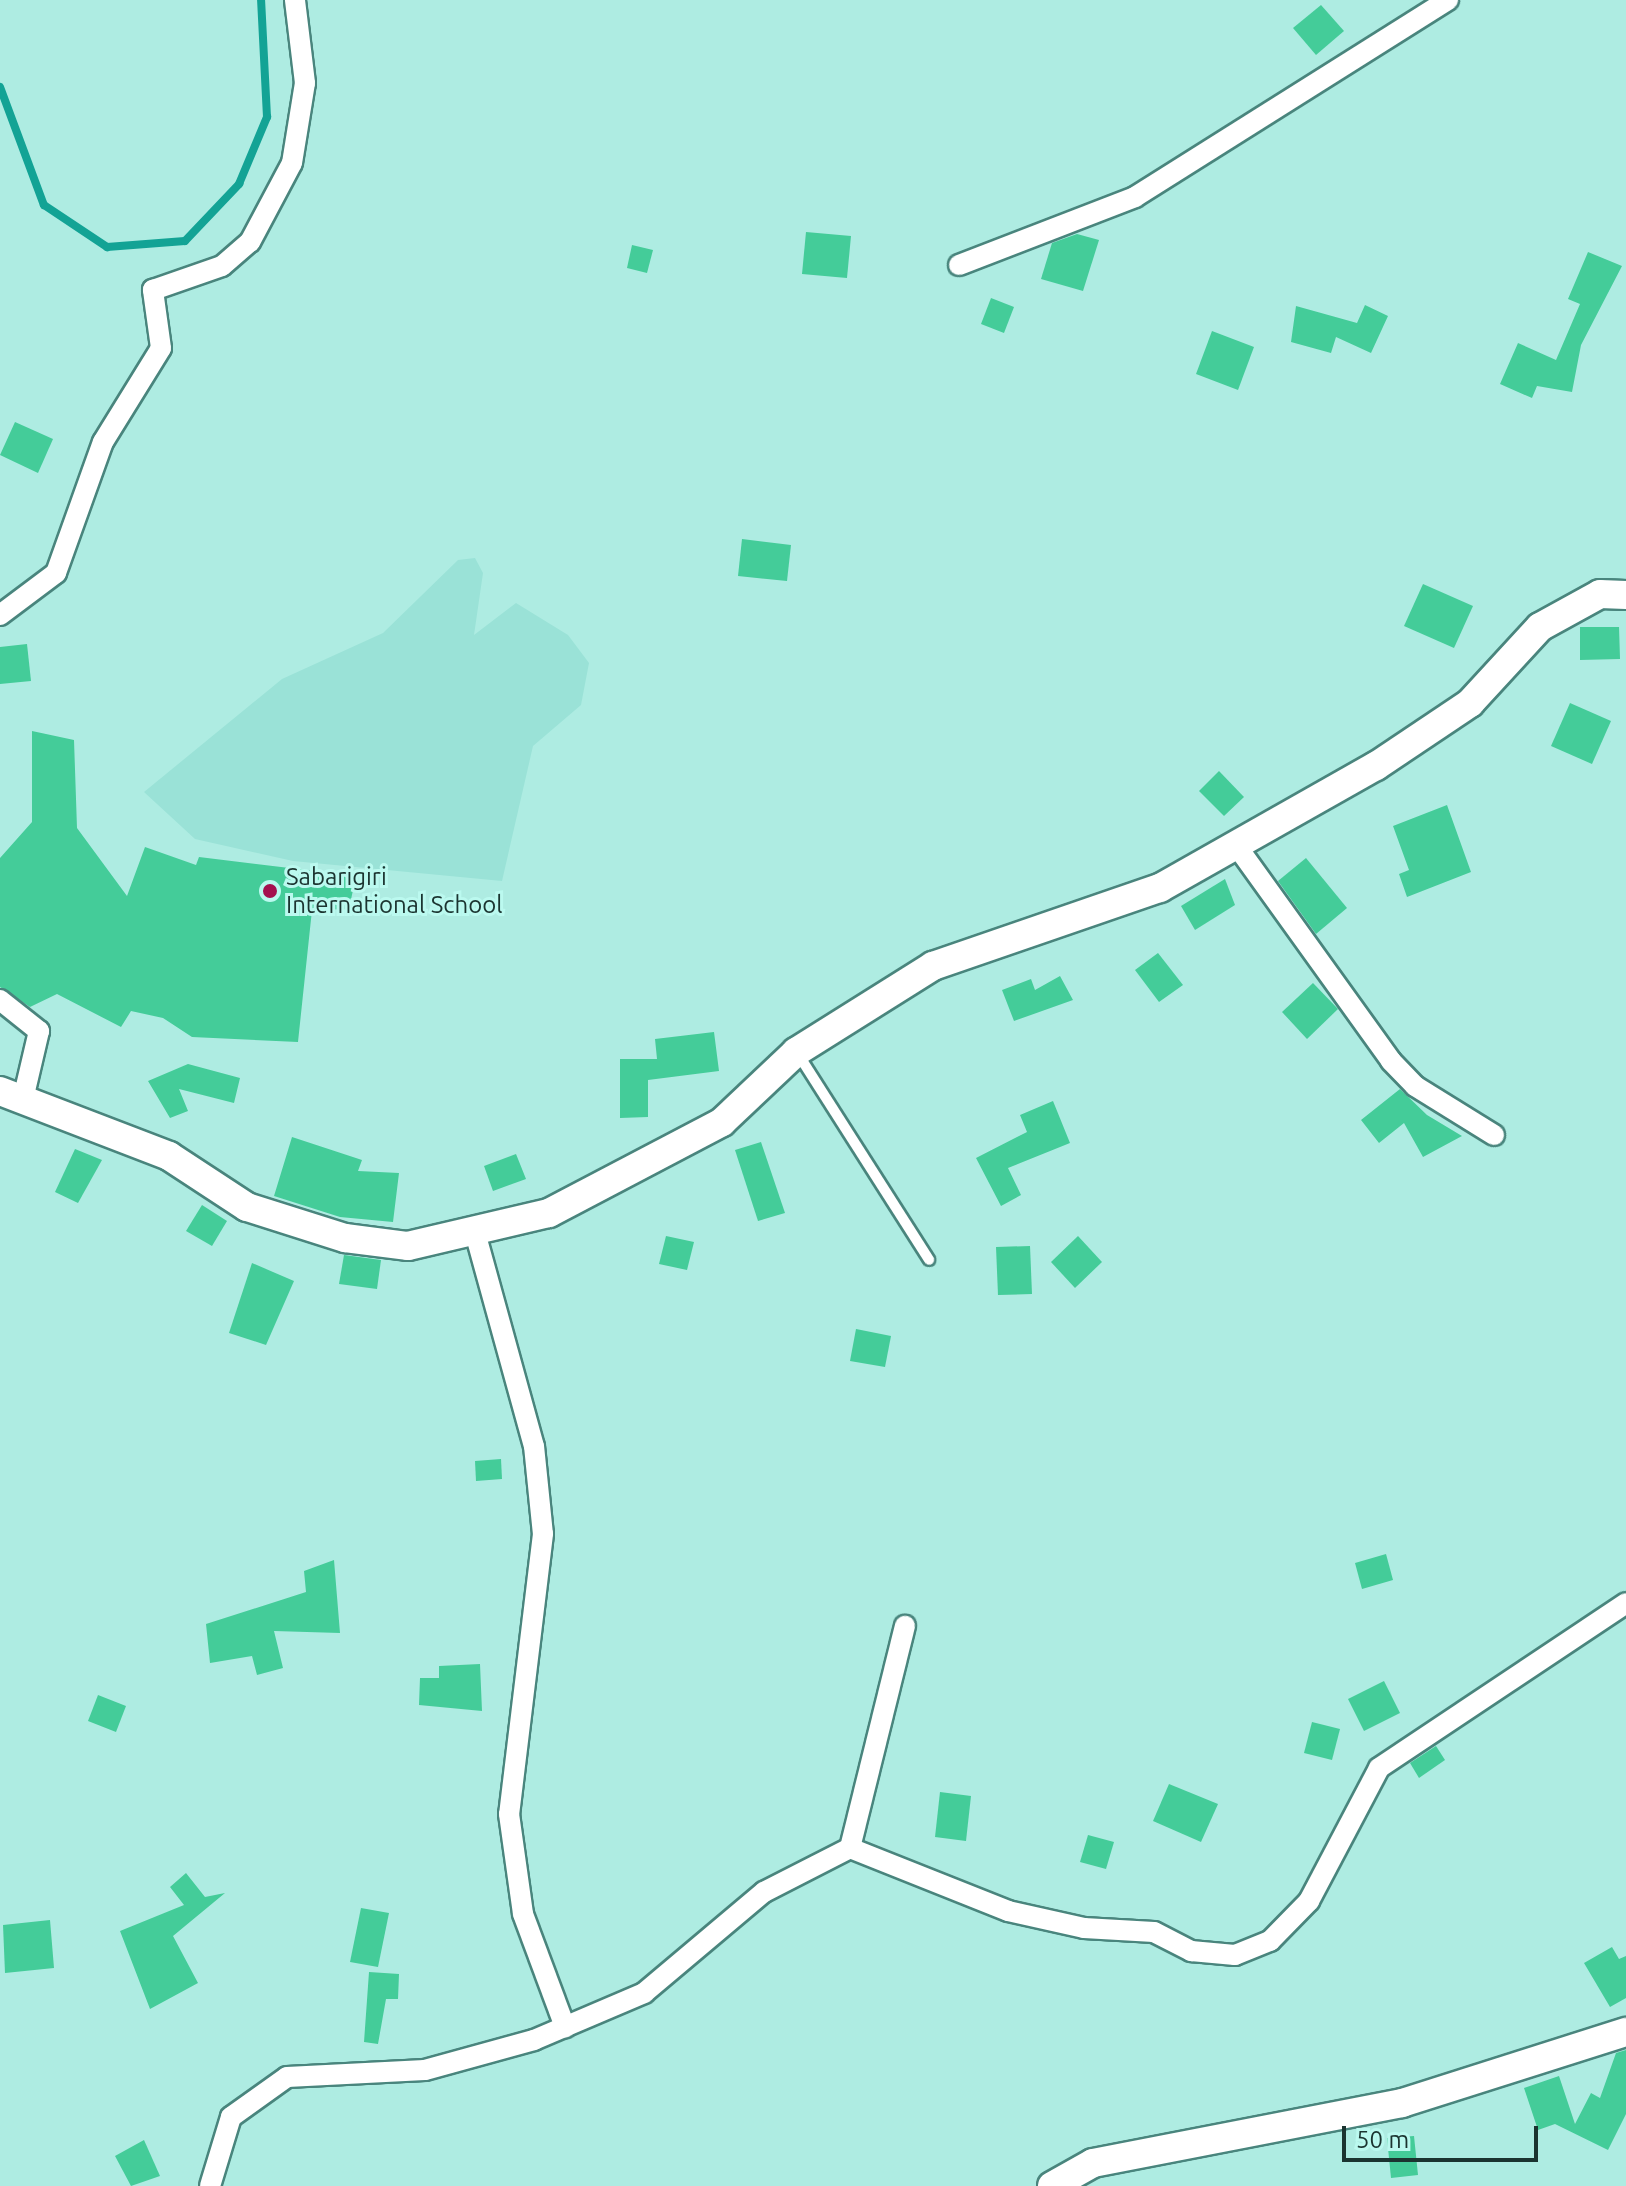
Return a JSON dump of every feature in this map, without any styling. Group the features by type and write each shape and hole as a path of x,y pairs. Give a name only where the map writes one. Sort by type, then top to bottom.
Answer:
{"main road":[{"path":"11,1095 169,1156 247,1207 345,1238 408,1246 476,1236 549,1213 722,1122 796,1052 933,966 1160,888 1470,703 1540,627 1600,594 1626,595"},
{"path":"1052,2186 1093,2163 1402,2103 1626,2032"}],"street":[{"path":"0,615 56,573 103,442 161,348 153,290 222,266 250,242 292,163 305,83 295,0"},
{"path":"959,265 1135,197 1448,0"},
{"path":"1236,845 1391,1061 1415,1086 1494,1135"},
{"path":"0,1000 39,1031 11,1095"},
{"path":"476,1236 534,1446 543,1534 509,1814 523,1914 565,2027"},
{"path":"210,2186 231,2117 287,2077 425,2070 565,2027 644,1993 764,1892 850,1848 1008,1911 1084,1928 1154,1932 1191,1951 1235,1955 1270,1941 1309,1901 1379,1768 1626,1603"},
{"path":"850,1848 905,1626"}],"lane":[{"path":"796,1052 929,1260"}],"shaded area":[{"path":"475,558 483,573 474,635 516,603 568,635 589,663 581,705 533,746 502,881 293,861 195,839 144,792 282,679 383,633 458,560"}],"building":[{"path":"1321,5 1344,31 1316,55 1293,28"},
{"path":"806,232 851,236 847,278 802,274"},
{"path":"1077,234 1099,240 1083,291 1041,279 1052,243"},
{"path":"632,245 653,250 647,273 627,268"},
{"path":"1588,252 1622,266 1581,345 1572,392 1537,386 1532,398 1500,384 1518,343 1556,360 1580,304 1568,299"},
{"path":"991,298 1014,307 1004,333 981,324"},
{"path":"1365,305 1388,316 1371,353 1336,337 1331,353 1291,342 1296,306 1357,323"},
{"path":"1212,331 1254,347 1238,390 1196,374"},
{"path":"15,422 53,439 38,473 0,455"},
{"path":"742,539 791,545 787,581 738,576"},
{"path":"1423,584 1473,606 1454,648 1404,626"},
{"path":"1580,627 1619,627 1620,659 1580,660"},
{"path":"27,644 31,681 0,684 0,647"},
{"path":"1570,703 1611,721 1592,764 1551,746"},
{"name":"Sabarigiri International School","path":"32,731 74,740 77,828 127,896 145,847 196,865 199,857 356,876 349,909 312,910 298,1042 192,1037 163,1018 131,1011 121,1027 57,994 30,1007 0,987 0,858 32,822"},
{"path":"1219,771 1244,797 1224,816 1199,791"},
{"path":"1447,805 1471,872 1407,897 1399,874 1409,870 1393,826"},
{"path":"1306,858 1347,908 1316,934 1278,881"},
{"path":"1225,879 1235,905 1195,930 1181,906"},
{"path":"1158,953 1183,985 1159,1002 1135,970"},
{"path":"1060,976 1073,1000 1014,1021 1002,990 1031,979 1035,990"},
{"path":"1313,983 1338,1009 1307,1039 1282,1012"},
{"path":"714,1032 719,1071 648,1080 648,1117 620,1118 620,1059 657,1059 655,1039"},
{"path":"188,1064 240,1078 234,1103 179,1089 188,1111 170,1118 148,1081"},
{"path":"1400,1089 1427,1115 1462,1136 1423,1157 1404,1123 1379,1143 1361,1120"},
{"path":"1053,1101 1070,1143 1008,1168 1021,1195 1001,1206 976,1158 1027,1132 1020,1115"},
{"path":"292,1137 362,1160 358,1171 399,1173 393,1222 340,1217 274,1196"},
{"path":"761,1142 785,1213 758,1221 735,1150"},
{"path":"75,1149 102,1160 78,1203 55,1192"},
{"path":"516,1154 526,1179 493,1191 484,1166"},
{"path":"202,1205 227,1221 212,1246 186,1231"},
{"path":"666,1236 694,1242 687,1270 659,1264"},
{"path":"1078,1236 1102,1262 1075,1288 1051,1262"},
{"path":"1030,1246 1032,1294 998,1295 996,1247"},
{"path":"344,1255 381,1260 377,1289 339,1284"},
{"path":"252,1263 294,1281 266,1345 229,1333"},
{"path":"856,1329 891,1336 885,1367 850,1361"},
{"path":"501,1459 502,1479 476,1481 475,1461"},
{"path":"1386,1554 1393,1580 1362,1589 1355,1563"},
{"path":"334,1560 340,1633 274,1631 283,1668 257,1675 252,1656 210,1663 206,1624 306,1592 304,1571"},
{"path":"480,1664 482,1711 419,1705 420,1678 439,1678 439,1666"},
{"path":"1384,1681 1400,1713 1364,1731 1348,1699"},
{"path":"98,1695 126,1706 116,1732 88,1721"},
{"path":"1312,1722 1340,1729 1332,1760 1304,1753"},
{"path":"1436,1746 1445,1760 1419,1778 1410,1763"},
{"path":"1169,1784 1218,1804 1201,1842 1153,1821"},
{"path":"940,1792 971,1796 966,1841 935,1837"},
{"path":"1088,1835 1114,1842 1106,1869 1080,1862"},
{"path":"186,1873 205,1897 225,1893 173,1936 198,1983 150,2009 120,1931 184,1905 170,1887"},
{"path":"361,1908 389,1913 378,1967 350,1962"},
{"path":"50,1920 54,1968 5,1973 3,1925"},
{"path":"1612,1947 1619,1959 1626,1956 1626,1998 1610,2007 1584,1963"},
{"path":"369,1972 399,1974 398,1999 386,1999 378,2044 364,2042"},
{"path":"1626,2050 1626,2114 1608,2150 1555,2124 1538,2130 1524,2088 1559,2076 1575,2124 1591,2093 1600,2098 1616,2053"},
{"path":"1414,2136 1418,2175 1391,2178 1387,2138"},
{"path":"144,2140 160,2176 131,2186 115,2156"}],"waterway":[{"path":"0,87 44,205 107,247 185,241 239,184 267,117 261,0"}],"place":[{"name":"Sabarigiri International School","path":"270,891"}]}
